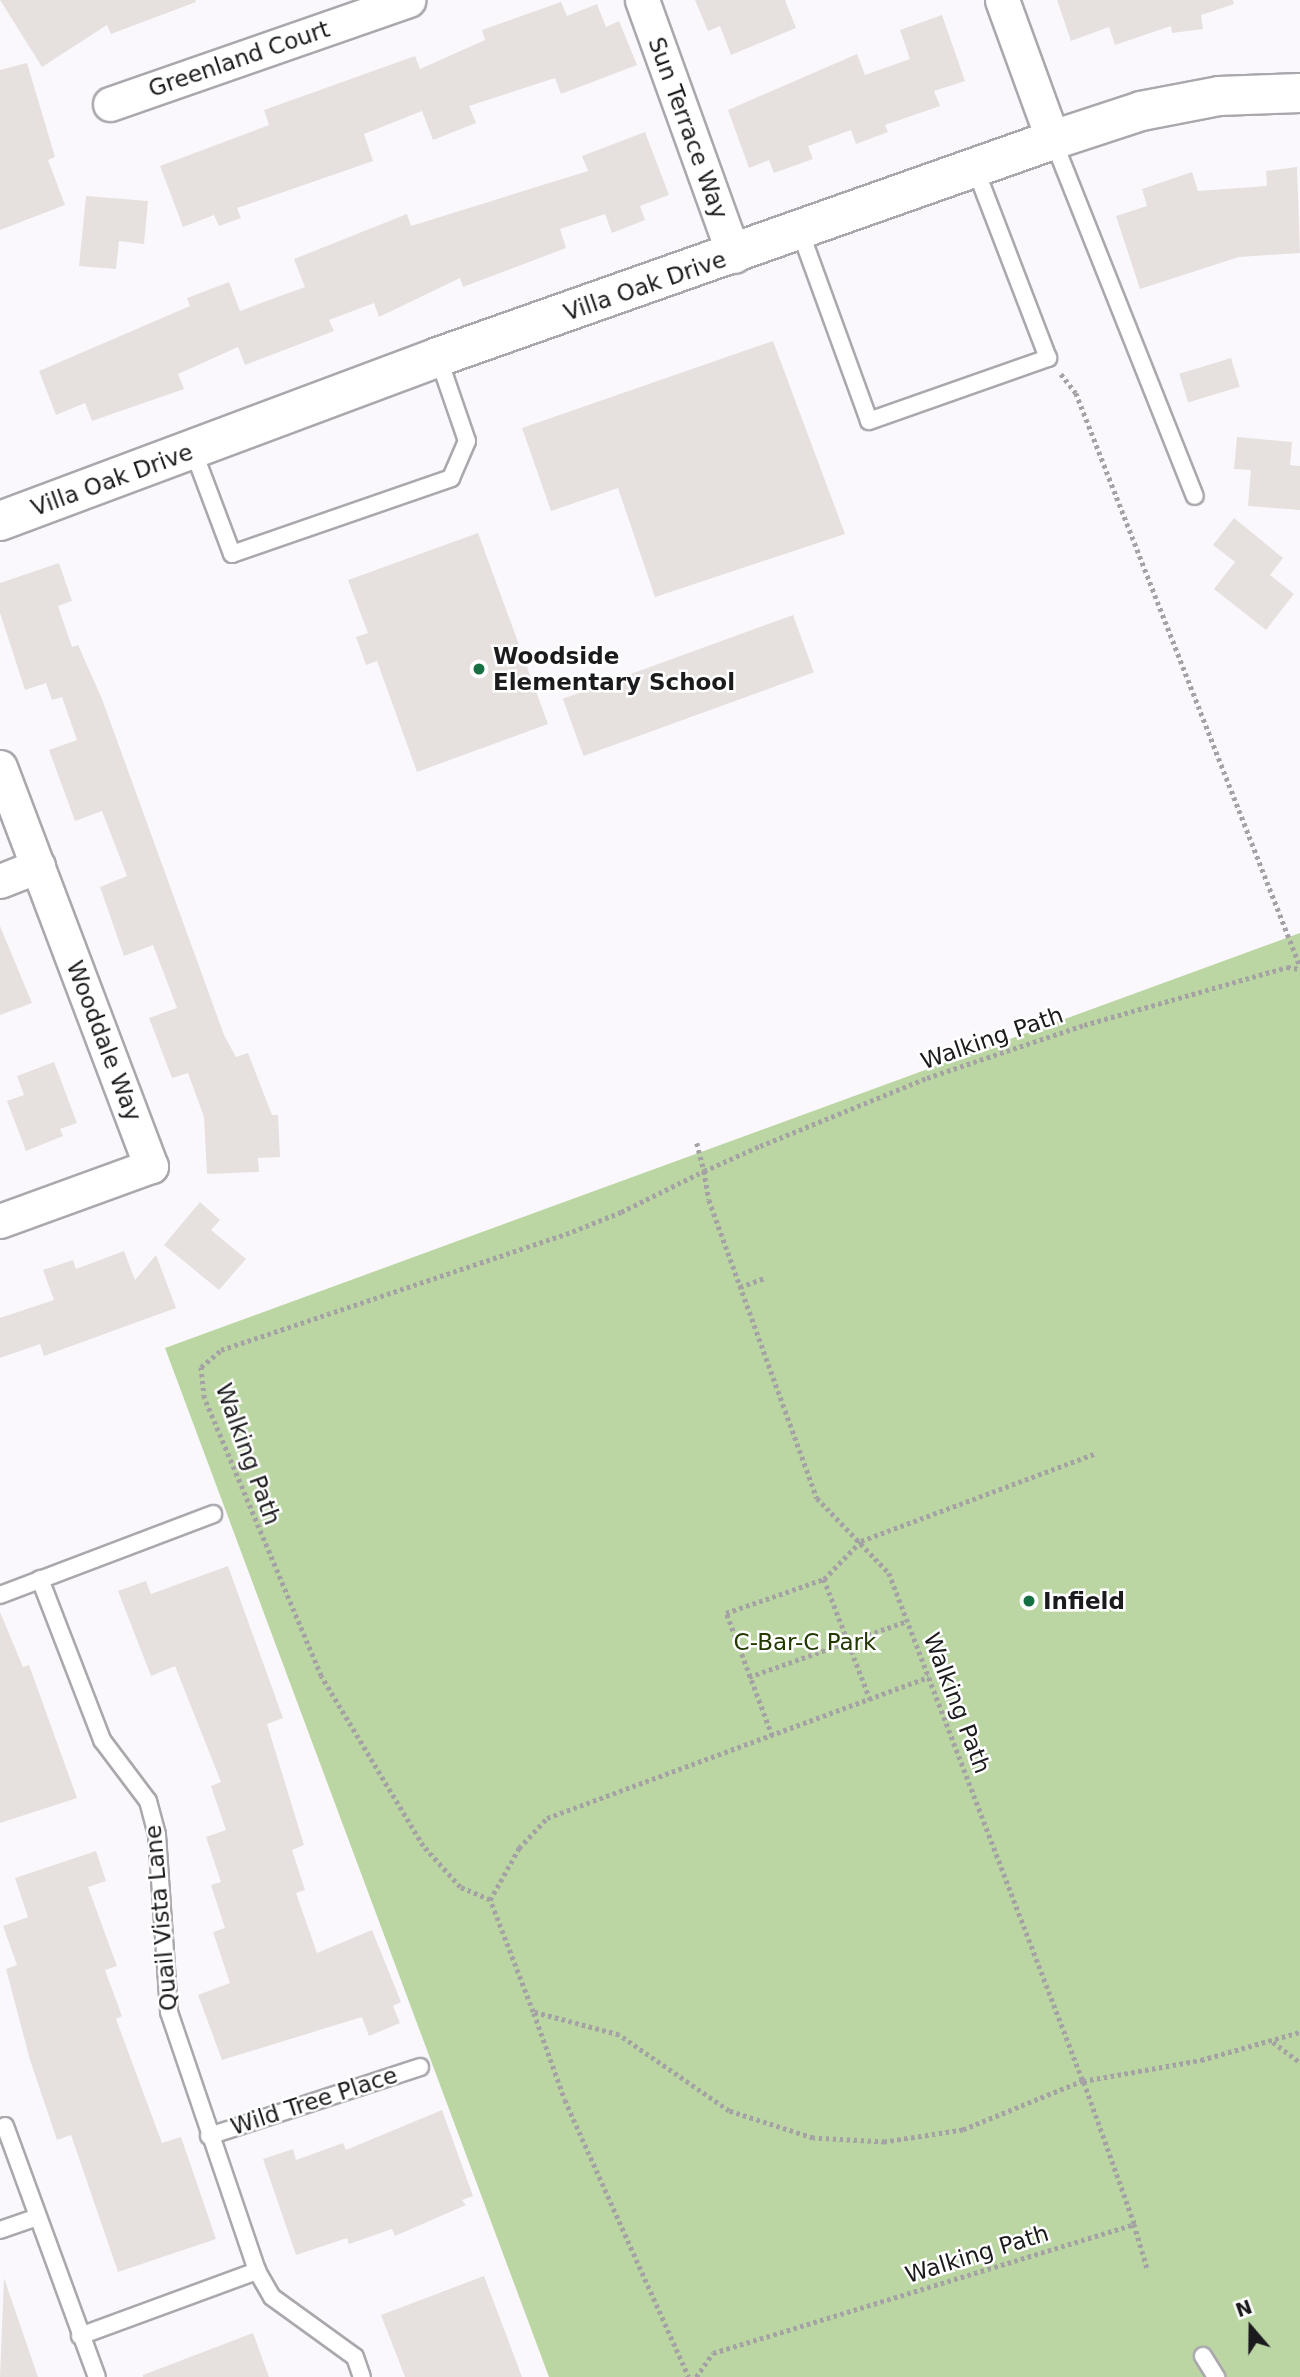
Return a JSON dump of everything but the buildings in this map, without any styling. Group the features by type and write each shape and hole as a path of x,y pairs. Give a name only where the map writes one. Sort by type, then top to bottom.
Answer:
{"street":[{"name":"Greenland Court","path":"110,104 408,0"},
{"name":"Sun Terrace Way","path":"642,0 734,256"},
{"path":"1002,0 1053,140"},
{"name":"Villa Oak Drive","path":"0,521 438,357 734,256 1053,140 1193,101 1300,93"},
{"name":"Wooddale Way","path":"0,767 151,1166 0,1221"},
{"path":"0,881 38,866"}],"lane":[{"path":"1053,140 1195,496"},
{"path":"800,231 869,421 1048,358 975,168"},
{"path":"193,450 232,554 451,478 467,441 438,357"},
{"path":"0,1595 212,1514"},
{"name":"Quail Vista Lane","path":"40,1579 102,1740 148,1801 158,1835 169,2012 257,2271 272,2297 355,2357 362,2377"},
{"name":"Wild Tree Place","path":"209,2136 420,2067"},
{"path":"5,2126 79,2336 97,2377"},
{"path":"0,2230 37,2217"},
{"path":"79,2336 257,2271"},
{"path":"1203,2356 1216,2377"}],"path":[{"path":"1048,358 1076,393 1300,967"},
{"name":"Walking Path","path":"490,1900 460,1887 423,1846 341,1713 287,1604 204,1398 201,1367 221,1350 515,1253 927,1078 1084,1025 1287,967 1300,967"},
{"path":"697,1143 704,1171"},
{"name":"Walking Path","path":"696,2377 713,2353 1134,2224 1083,2081 889,1573 817,1498 740,1287 704,1171"},
{"path":"740,1287 765,1278"},
{"path":"772,1736 726,1613 824,1578 861,1541 1096,1453"},
{"path":"824,1578 870,1699"},
{"path":"749,1676 907,1621"},
{"path":"689,2377 565,2100 490,1900 519,1848 547,1818 929,1677"},
{"path":"533,2012 619,2035 729,2111 813,2138 885,2143 963,2130 1083,2081 1272,2042 1300,2032"},
{"path":"1272,2042 1300,2062"},
{"path":"1134,2224 1148,2271"}],"green space":[{"name":"C-Bar-C Park","path":"1300,933 1300,2377 549,2377 165,1348"}],"place":[{"name":"Woodside Elementary School","path":"479,669"},
{"name":"Infield","path":"1029,1601"}]}
